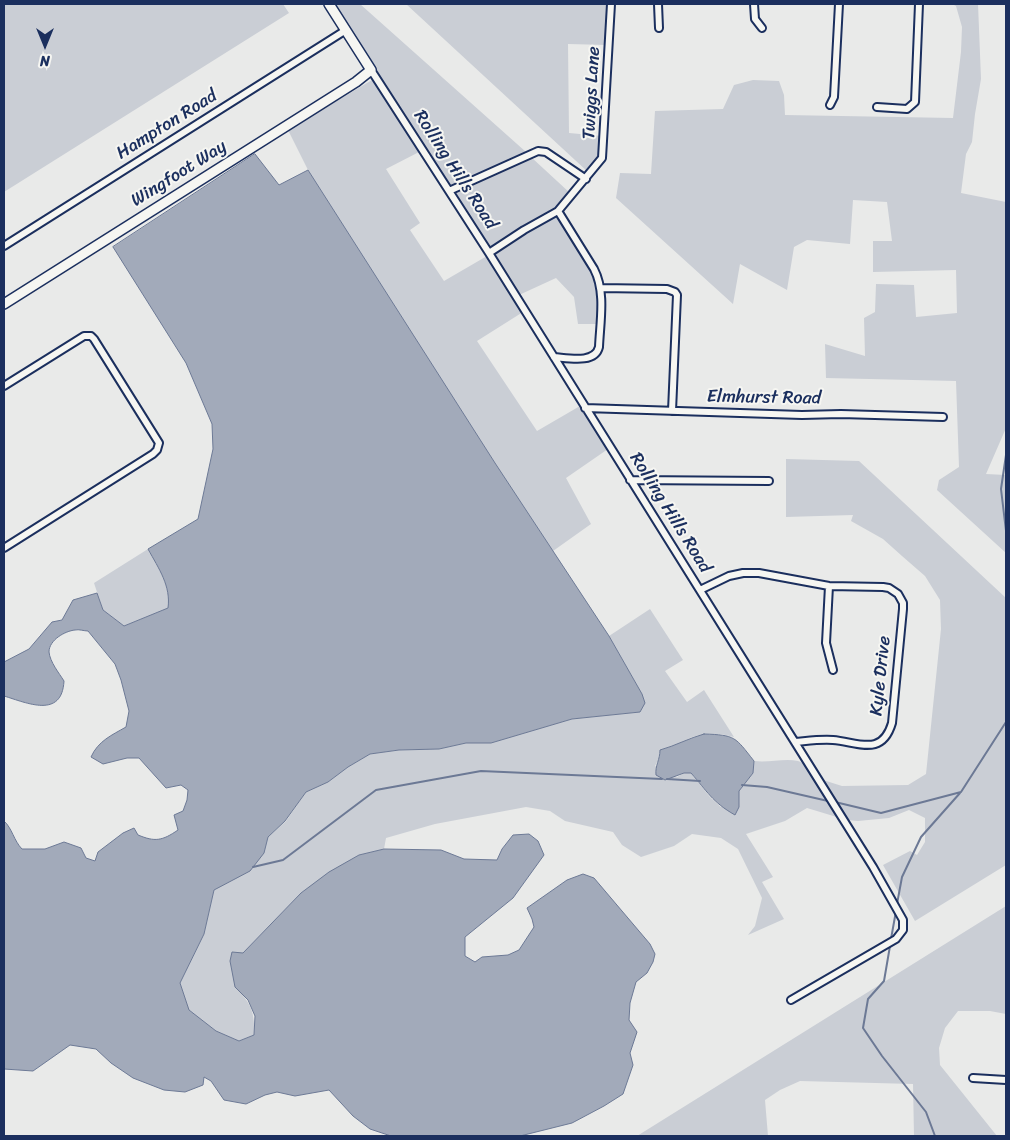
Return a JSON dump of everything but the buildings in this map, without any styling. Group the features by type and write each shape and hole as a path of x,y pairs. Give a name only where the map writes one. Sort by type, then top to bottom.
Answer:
{"street":[{"name":"Rolling Hills Road","path":"329,4 489,253 900,913 904,926 901,934 896,939 791,1000"},
{"name":"Twiggs Lane","path":"489,253 558,211 600,162 604,153 611,4"},
{"path":"658,4 659,28"},
{"path":"754,4 755,19 762,28"},
{"path":"830,105 834,97 839,4"},
{"path":"877,107 907,109 915,102 919,4"},
{"name":"Hampton Road","path":"4,246 346,30"},
{"name":"Wingfoot Way","path":"4,304 356,82 371,70"},
{"path":"449,191 538,151 546,152 586,179"},
{"path":"554,357 590,358 596,354 599,347 600,288 594,269 558,211"},
{"path":"600,288 667,289 675,292 677,295 672,411"},
{"path":"4,386 67,346 84,336 88,336 94,339 158,439 158,450 154,454 4,548"},
{"name":"Elmhurst Road","path":"585,408 802,415 841,414 943,417"},
{"path":"630,480 769,481"},
{"name":"Kyle Drive","path":"700,590 730,576 752,573 829,586 883,587 893,590 901,599 903,609 892,723 885,737 872,745 861,746 826,739 794,742"},
{"path":"829,586 826,637 827,652 833,670"},
{"path":"973,1078 1006,1080"}],"shaded area":[{"path":"4,4 283,4 289,13 4,192"},
{"path":"333,4 360,4 526,152 450,187"},
{"path":"406,4 608,4 607,45 568,44 569,133 602,136 600,157 588,172"},
{"path":"952,4 978,4 981,79 972,142 966,154 961,193 1006,202 1006,428 986,474 1006,475 1006,553 937,490 939,480 959,467 956,381 826,378 825,344 865,356 864,318 875,312 876,284 914,285 916,317 957,313 956,270 873,272 873,241 892,241 887,202 853,200 850,244 807,240 794,247 787,290 740,264 733,304 616,198 620,173 651,174 655,111 723,109 734,85 753,80 779,81 784,95 785,115 953,118 962,27 956,6"},
{"path":"369,75 371,75 421,151 386,169 420,223 410,230 444,281 487,256 523,312 477,341 537,431 580,406 608,449 566,478 591,524 553,551 308,170 288,130 372,80"},
{"path":"531,157 570,193 556,208 490,249 454,192"},
{"path":"557,215 595,277 598,290 597,324 578,324 574,297 556,278 519,295 493,254"},
{"path":"786,459 859,461 1006,598 1006,865 915,921 883,865 910,851 917,855 925,842 925,818 909,810 889,818 858,821 847,820 823,780 842,786 908,785 926,774 941,629 940,600 925,576 883,539 851,521 853,515 786,517"},
{"path":"148,549 166,585 169,608 124,626 103,610 94,583"},
{"path":"650,609 683,660 665,671 687,702 704,690 734,737 721,734 704,734 692,737 677,745 660,750 660,756 655,766 677,777 684,773 691,773 710,797 721,807 739,807 739,791 753,773 754,761 798,761 809,769 815,777 840,818 807,808 785,821 746,834 773,877 762,882 784,919 748,935 755,926 762,898 738,849 721,838 692,834 674,846 641,857 622,845 613,832 565,821 550,811 526,807 435,824 386,838 384,849 359,855 301,893 243,953 235,986 251,1008 254,1020 254,1035 239,1041 216,1031 188,1010 180,983 204,934 214,890 264,853 268,837 286,821 306,792 328,782 370,754 399,750 439,749 466,743 491,743 572,719 640,712 642,694 609,636"},
{"path":"1006,906 1006,1014 990,1011 958,1011 945,1028 939,1048 940,1065 997,1136 914,1136 913,1084 800,1081 780,1090 765,1100 768,1136 637,1136"}],"water":[{"path":"255,154 279,185 308,170 495,463 609,636 642,694 645,703 640,712 572,719 491,743 466,743 439,749 399,750 370,754 328,782 306,792 285,821 268,837 264,853 250,871 214,890 204,934 180,983 189,1010 216,1031 239,1041 254,1035 255,1016 248,1000 235,987 230,961 232,952 243,953 301,893 329,872 359,855 384,849 441,850 464,859 497,860 502,849 513,835 529,834 538,841 544,855 513,898 465,937 465,956 475,962 482,957 508,955 519,950 534,927 527,908 567,880 583,874 594,878 650,944 655,954 647,973 636,982 630,1003 629,1020 637,1032 630,1053 633,1065 623,1094 572,1123 520,1136 391,1136 370,1129 353,1116 329,1090 295,1096 277,1092 265,1095 246,1104 224,1100 211,1081 204,1077 203,1085 185,1092 164,1090 133,1078 111,1063 96,1049 70,1045 33,1071 4,1069 4,821 22,849 45,849 64,842 81,848 86,858 95,861 98,852 123,833 134,828 138,835 149,839 163,838 178,830 174,815 183,811 187,800 188,790 181,785 166,788 139,758 127,758 103,764 91,757 101,743 126,727 129,711 115,664 88,631 77,630 67,632 58,637 50,648 51,660 64,681 62,693 57,700 50,704 42,705 4,696 4,662 29,649 52,622 62,620 73,600 97,593 103,610 124,626 168,608 166,585 148,549 198,519 213,449 212,424 186,363 113,247"},
{"path":"704,734 723,735 734,739 754,761 753,773 739,791 739,807 735,815 715,801 691,773 684,773 665,780 656,775 660,750"}],"waterway":[{"path":"1006,455 1001,489 1006,531"},
{"path":"835,802 881,813 961,792 1006,722"},
{"path":"253,867 283,860 376,790 481,771 662,779"},
{"path":"667,779 700,781"},
{"path":"742,785 767,787 828,801"},
{"path":"897,904 902,877 921,837 960,793"},
{"path":"891,939 896,911"},
{"path":"890,946 884,981 868,999 863,1028 882,1056 926,1112 935,1136"}]}
